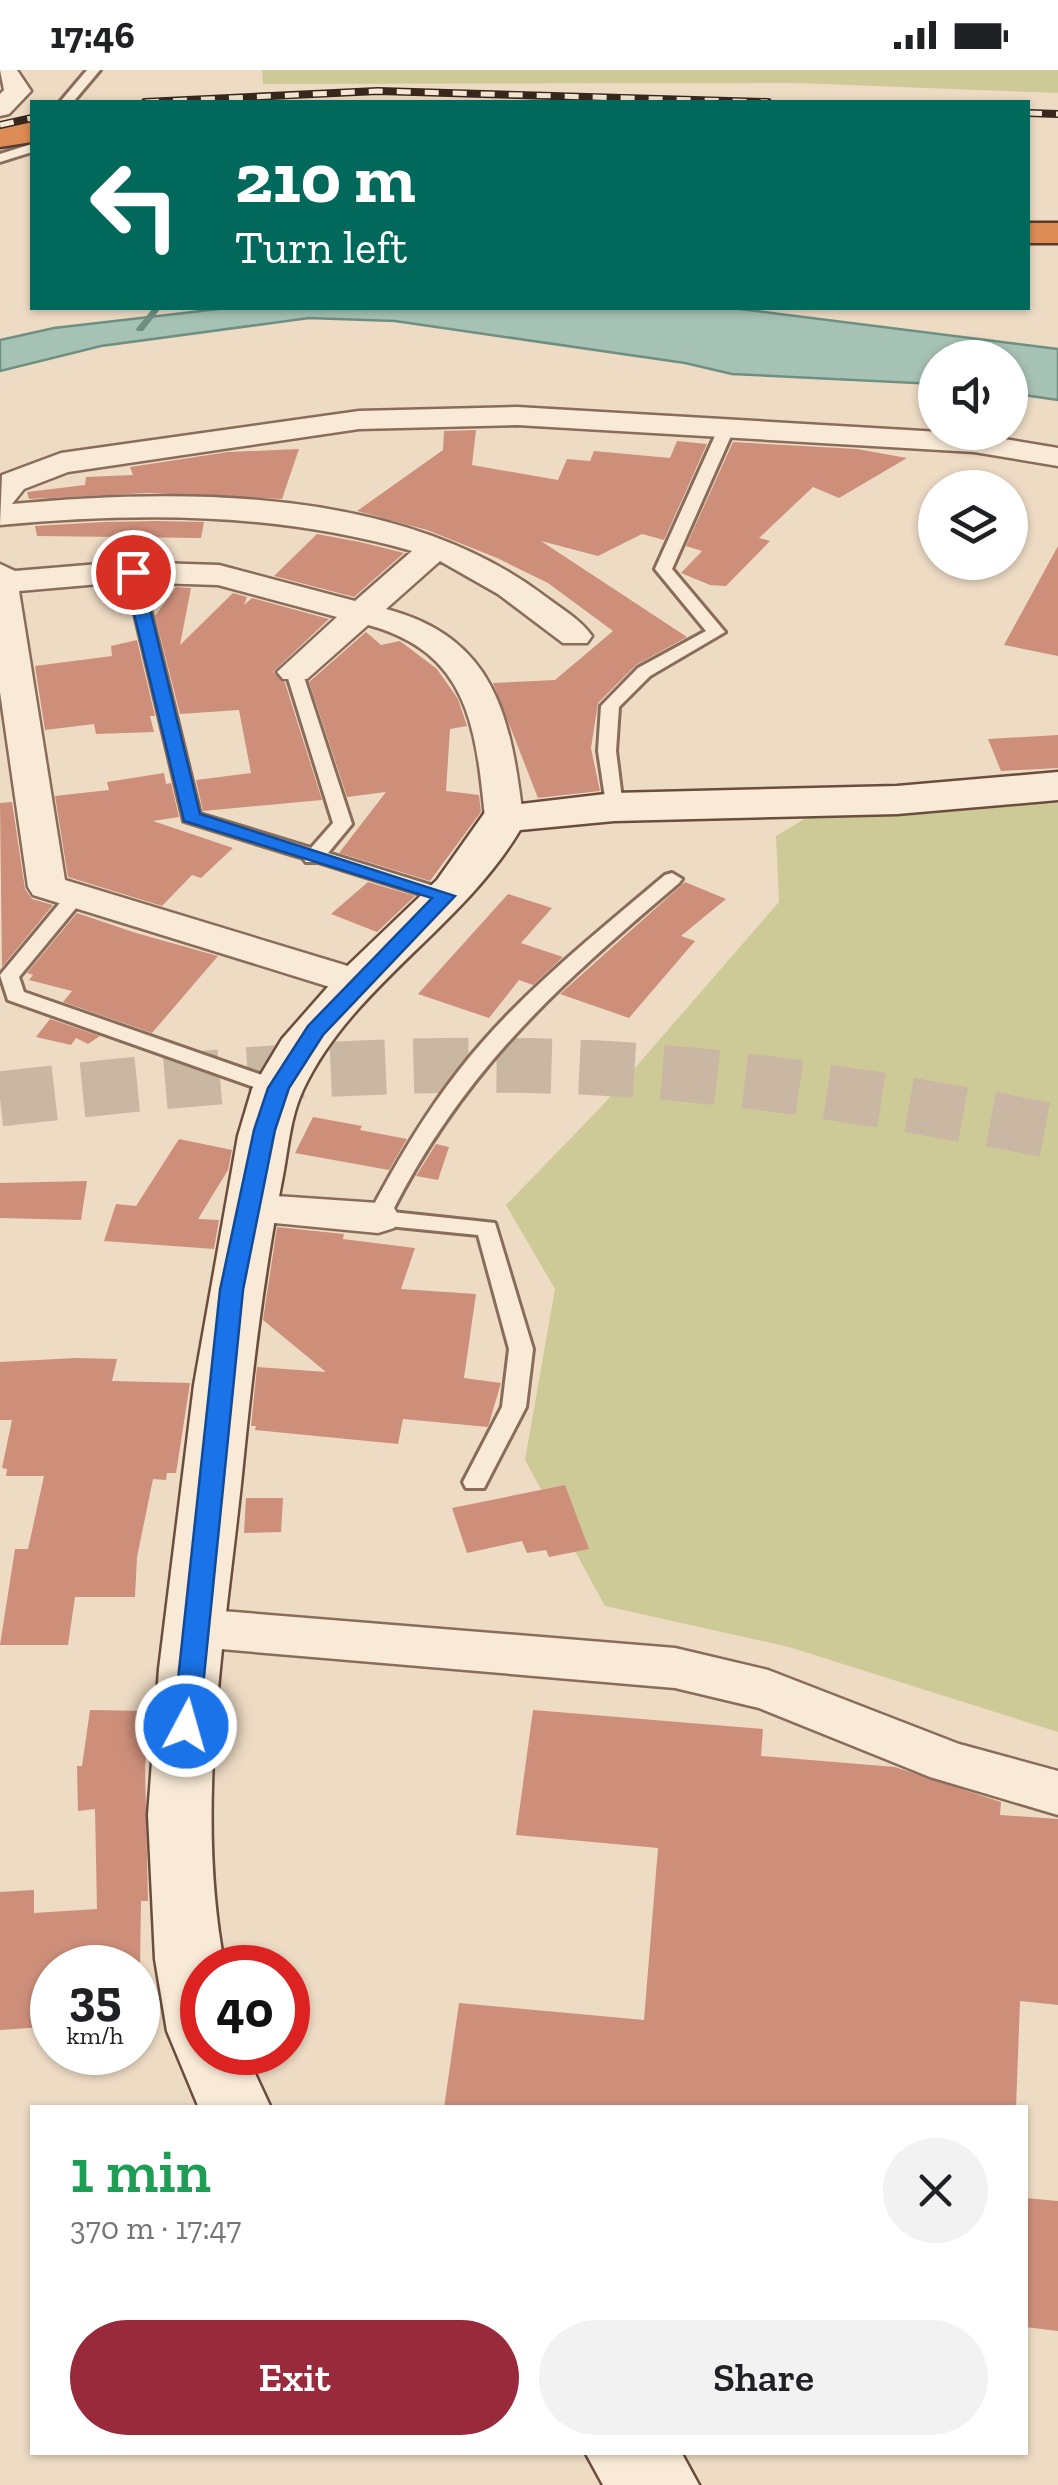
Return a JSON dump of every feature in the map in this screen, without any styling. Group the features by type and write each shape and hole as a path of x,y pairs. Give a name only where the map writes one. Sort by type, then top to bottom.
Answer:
{"highway":[{"path":"0,137 30,132"},
{"path":"1030,233 1058,233"}],"street":[{"path":"0,108 18,91 4,70"},
{"path":"0,498 13,482 61,463 359,420 517,416 974,443 1058,457"},
{"path":"0,516 176,503 272,510 373,527 434,549 520,592 574,636"},
{"path":"296,672 434,549"},
{"path":"188,1945 179,1792 232,1290 278,1088 316,1030 479,862 504,818 496,748 474,682 445,648 400,623 218,575 133,572 1,578 46,887 360,983"},
{"path":"504,818 614,807 897,800 1058,786"},
{"path":"248,1209 378,1218"},
{"path":"197,1628 676,1668 768,1690 949,1762 1058,1792"},
{"path":"220,2075 234,2105"},
{"path":"627,2455 658,2485"}],"lane":[{"path":"68,100 94,70"},
{"path":"0,158 30,149"},
{"path":"614,807 607,751 610,706 644,672 716,632 663,570 727,428"},
{"path":"133,572 191,817 313,858 446,896"},
{"path":"296,672 343,824 313,858"},
{"path":"475,1482 514,1407 521,1349 487,1228 378,1218 403,1165 468,1068 546,986 672,880"},
{"path":"76,896 9,976 14,996 278,1088"}],"shaded area":[{"path":"262,70 1058,70 1058,93 797,83 263,84"},
{"path":"210,310 748,310 986,340 918,340 918,383 732,374 685,363 395,321 309,318 101,346 0,371 0,340 54,328"},
{"path":"1028,345 1058,349 1058,400 1028,396"},
{"path":"1058,803 1058,1732 789,1647 605,1606 525,1460 555,1289 506,1205 601,1107 779,902 776,836 808,817"}],"building":[{"path":"476,430 472,465 558,480 567,459 590,461 594,451 670,458 677,441 707,444 664,540 642,534 598,556 541,541 687,637 636,665 598,703 591,748 600,791 538,798 493,683 555,680 613,631 548,583 497,558 427,530 357,511 443,450 444,431"},
{"path":"733,442 857,449 907,458 839,498 813,487 759,538 770,541 726,586 710,585 681,573 702,551 686,546"},
{"path":"299,449 282,499 148,493 29,499 27,492 85,485 86,477 133,475 130,467 228,452"},
{"path":"204,522 201,538 37,536 35,526"},
{"path":"317,534 404,553 354,597 274,576"},
{"path":"1058,546 1058,656 1004,645"},
{"path":"176,587 191,588 180,645 233,593 247,597 244,605 252,598 329,619 273,672 285,683 322,800 203,811 196,780 251,773 239,710 180,714 155,616"},
{"path":"366,632 381,645 400,641 437,669 458,699 467,726 450,729 446,791 479,795 481,812 430,881 339,853 386,792 347,797 309,682"},
{"path":"137,640 155,716 150,716 154,732 96,734 94,724 45,730 35,666 112,656 111,646"},
{"path":"1058,735 1058,768 1001,771 988,739"},
{"path":"164,773 166,784 171,783 179,817 153,821 233,848 201,878 192,875 162,906 68,877 55,796 109,790 107,782"},
{"path":"12,802 25,889 32,899 53,905 2,967 0,803"},
{"path":"368,882 415,896 377,932 331,914"},
{"path":"685,882 726,899 681,936 695,941 629,1018 560,994"},
{"path":"508,894 552,908 521,943 563,957 533,985 519,980 489,1018 418,994"},
{"path":"77,913 218,956 152,1033 63,1002 72,991 29,980 33,975 27,973"},
{"path":"50,1019 100,1036 88,1044 76,1038 71,1045 36,1037"},
{"path":"313,1117 407,1139 389,1170 295,1153"},
{"path":"179,1139 232,1150 228,1170 198,1219 219,1220 214,1249 104,1241 116,1204 136,1206"},
{"path":"436,1144 449,1147 438,1180 416,1176"},
{"path":"87,1181 81,1220 0,1218 0,1183"},
{"path":"277,1227 344,1234 343,1239 415,1248 401,1289 476,1294 464,1378 501,1383 488,1427 403,1419 398,1444 255,1430 256,1426 251,1426 257,1367 326,1372 263,1320"},
{"path":"117,1359 112,1381 190,1383 176,1473 167,1473 166,1480 153,1479 137,1557 135,1597 75,1597 68,1645 0,1645 15,1549 28,1549 44,1476 6,1476 7,1469 2,1468 12,1420 0,1420 0,1362"},
{"path":"565,1485 589,1549 549,1557 546,1550 527,1553 522,1541 467,1553 452,1508"},
{"path":"246,1498 283,1498 281,1532 244,1533"},
{"path":"90,1710 152,1711 145,1765 148,1901 141,1901 140,1945 30,1945 30,2028 0,2030 0,1892 34,1890 34,1913 97,1909 95,1809 78,1811 77,1766 82,1766"},
{"path":"533,1710 763,1729 761,1756 895,1767 1001,1802 1000,1815 1058,1819 1058,2005 1020,2001 1016,2105 444,2105 459,2003 644,2020 658,1848 516,1835"},
{"path":"1028,2198 1058,2201 1058,2331 1028,2327"}],"waterway":[{"path":"140,329 155,310"}],"tunnel":[{"path":"0,1099 149,1083 374,1067 599,1068 772,1084 1058,1132"}],"railway":[{"path":"187,100 378,91 697,100"},
{"path":"1030,113 1058,114"},
{"path":"0,125 30,118"}],"route":[{"path":"133,572 191,817 313,858 446,896 316,1030 278,1088 264,1130 232,1290 186,1726"}]}
